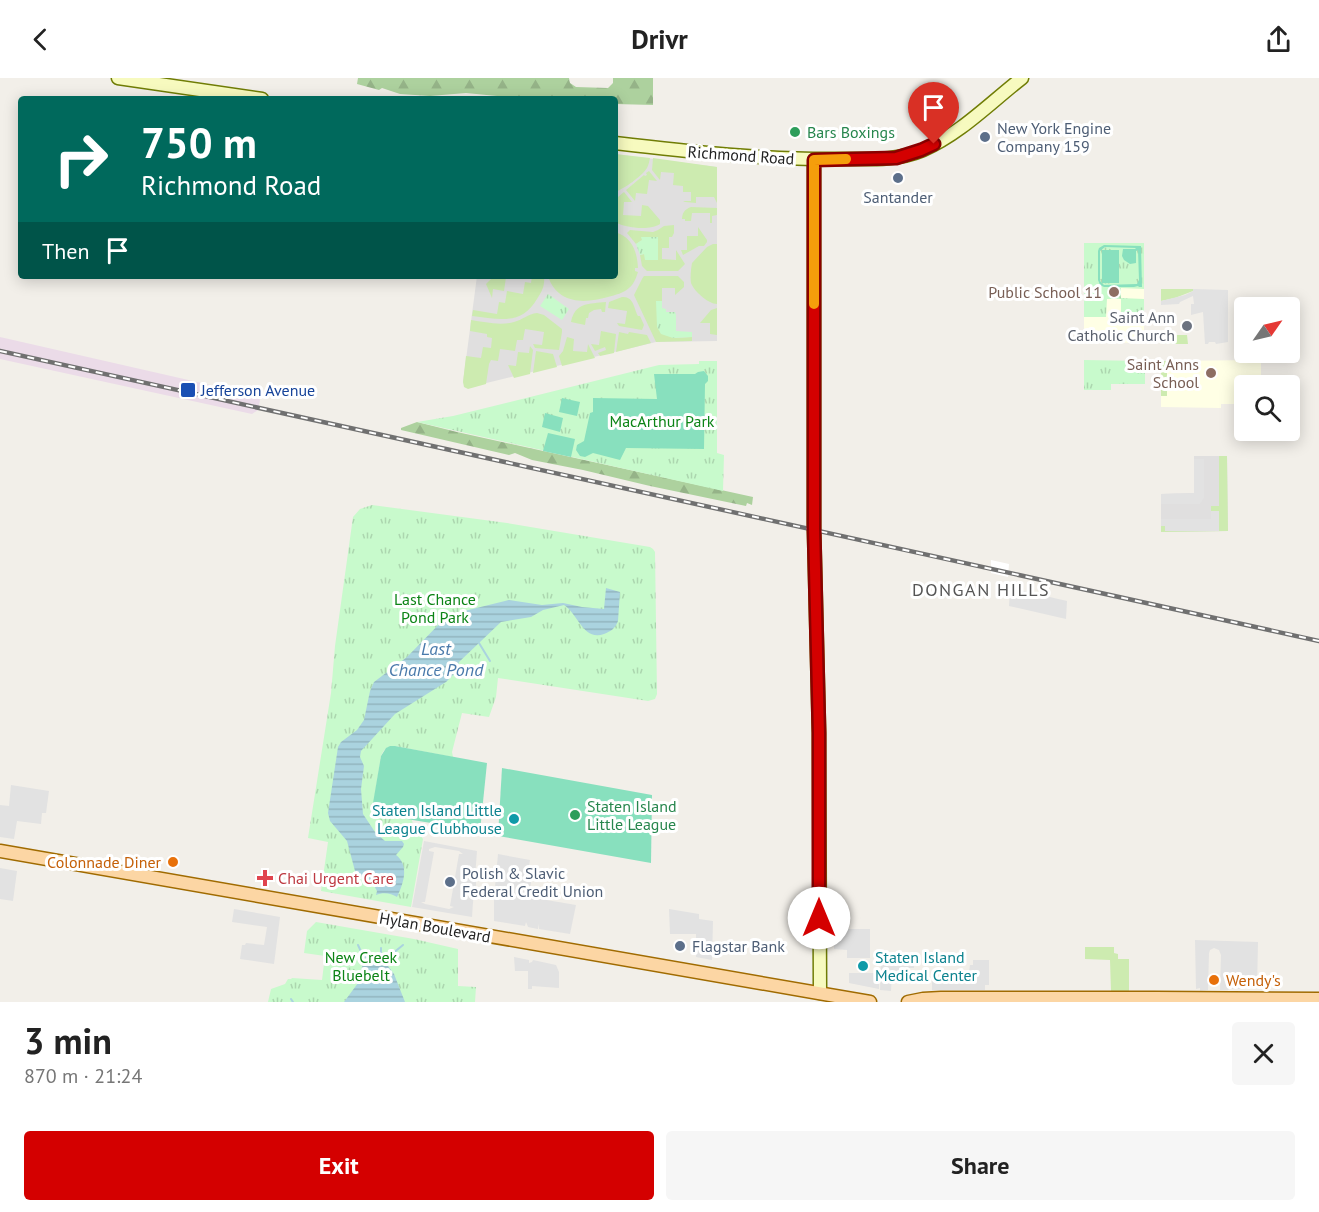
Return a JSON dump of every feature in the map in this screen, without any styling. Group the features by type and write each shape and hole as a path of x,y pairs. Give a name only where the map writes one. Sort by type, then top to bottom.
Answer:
{"main road":[{"name":"Hylan Boulevard","path":"0,851 870,1002"},
{"path":"908,1002 923,999 1319,999"}],"street":[{"path":"118,78 241,96"},
{"name":"Richmond Road","path":"618,143 729,156 814,160 896,158 947,138 1022,78"},
{"path":"814,160 814,528 819,733 820,993"}],"shaded area":[{"path":"618,154 717,167 717,341 656,342 466,388 463,382 477,279 618,279"},
{"name":"Public School 11","path":"1084,243 1144,243 1144,343 1084,342"},
{"path":"1193,289 1228,290 1228,342 1205,344 1203,312 1191,315 1191,304 1194,304 1193,296 1179,304 1161,305 1161,301 1185,295"},
{"path":"0,337 241,392 242,390 256,393 260,400 258,410 252,414 0,359"},
{"name":"Saint Anns School","path":"1234,360 1234,363 1261,363 1261,375 1234,375 1234,404 1221,404 1221,408 1161,407 1161,361"},
{"path":"1194,456 1227,456 1228,531 1161,532 1161,494 1194,493"},
{"path":"1194,459 1204,459 1204,498 1200,504 1161,504 1161,494 1194,493"},
{"path":"1211,511 1219,511 1219,531 1165,531 1165,526 1161,526 1161,519 1211,519"},
{"path":"1010,588 1067,601 1066,619 1009,606"},
{"path":"11,785 49,791 46,813 42,813 41,824 17,821 14,839 0,837 0,805 9,806"},
{"path":"424,841 477,851 472,917 412,907","holes":["435,847 459,851 463,854 459,854 450,906 454,907 449,909 421,902 425,902 434,852 429,849"]},
{"path":"498,854 530,860 527,880 531,882 529,897 576,905 570,934 539,929 539,924 538,929 528,927 526,922 525,926 494,921"},
{"path":"0,868 17,871 13,901 0,899"},
{"path":"234,909 280,917 274,964 240,959 242,945 246,943 264,945 267,927 232,922"},
{"path":"669,909 699,914 699,919 713,921 712,960 696,957 696,934 670,934"},
{"path":"832,929 870,929 870,958 847,958 847,950 834,949"},
{"path":"1195,940 1258,942 1257,989 1220,990 1221,955 1219,950 1214,948 1209,953 1208,990 1196,989"},
{"path":"514,957 529,960 529,963 533,960 556,965 559,972 559,988 532,986 532,989 528,989 528,971 515,971"},
{"path":"881,959 914,960 914,968 903,968 903,973 892,973 891,991 880,990"},
{"path":"973,960 989,960 989,985 985,985 985,990 932,990 932,979 948,979 949,972 969,972"},
{"path":"849,973 879,973 879,989 849,983"}],"green space":[{"path":"358,78 569,78 570,83 576,87 608,88 613,83 613,78 653,78 653,105 618,104 618,96 400,94 357,84"},
{"path":"618,154 650,158 647,168 628,185 618,190"},
{"path":"653,158 717,167 717,203 714,197 696,197 696,203 683,201 691,201 691,192 683,192 683,186 673,185 674,173 661,172 660,180 652,170"},
{"path":"649,171 657,181 649,180 647,194 636,193 635,201 626,190 647,175"},
{"path":"624,192 632,202 624,202 623,215 641,216 642,205 648,206 660,220 660,224 638,228 618,223 618,197"},
{"path":"691,207 717,208 717,215 712,216 712,223 710,223 710,213 692,213 691,221 685,221 682,219 683,213"},
{"path":"674,225 674,233 672,237 669,237 669,248 662,248 662,259 676,260 676,250 685,264 678,271 647,271 642,266 640,255 644,254 641,240 636,244 627,233 630,230 653,232 664,226"},
{"path":"698,227 707,242 704,246 699,246 683,255 681,250 687,250 687,236 698,236"},
{"path":"618,233 626,237 632,246 638,268 635,268 635,271 638,272 631,286 619,294 590,301 572,300 558,292 549,279 618,279"},
{"path":"641,237 658,237 658,260 645,260 644,254 640,255 636,244 642,240"},
{"name":"Public School 11","path":"1084,243 1144,243 1144,289 1121,288 1121,298 1144,299 1144,317 1121,317 1121,299 1107,299 1106,317 1084,317"},
{"path":"717,244 717,304 702,296 691,283 692,263 707,247"},
{"path":"1104,245 1141,246 1142,287 1104,287 1100,285 1098,280 1099,248","holes":["1105,247 1136,248 1123,249 1122,256 1130,264 1136,263 1136,251 1138,250 1139,280 1137,284 1104,285 1100,281 1100,251"]},
{"path":"1102,250 1119,250 1119,283 1102,283"},
{"path":"644,276 678,276 684,282 684,287 675,295 675,288 662,288 662,301 657,301 673,338 692,337 692,341 656,342 634,295"},
{"path":"491,279 506,279 504,291 493,289 492,298 486,284"},
{"path":"532,279 544,279 542,291 531,308 517,317 500,319 472,316 473,310 497,314 499,302 505,303 507,291 523,294 525,282 531,283"},
{"path":"1161,289 1193,289 1193,291 1161,301"},
{"path":"548,294 569,309 562,320 540,306"},
{"path":"626,297 633,304 644,325 642,330 619,326 617,323 625,324 627,311 608,308 609,302"},
{"path":"656,301 662,301 662,308 666,309 666,312 675,312 676,331 692,332 692,337 673,338 661,334 657,327"},
{"path":"606,302 605,312 601,309 589,313 585,325 571,322 579,307"},
{"path":"717,308 717,335 710,334 710,323 700,323 711,310"},
{"path":"537,313 544,315 562,329 559,350 535,348 533,344 542,345 544,332 525,329 523,340 517,340 515,351 500,349 498,361 491,360 486,384 468,389 464,387 466,356 481,358 483,347 491,348 492,338 487,337 487,334 470,331 471,320 503,324"},
{"path":"601,331 616,334 614,353 600,356 598,353 606,350 605,347 595,351 591,344 599,345"},
{"path":"1161,331 1172,331 1172,335 1187,335 1188,344 1161,344"},
{"path":"619,332 647,335 651,343 616,352"},
{"path":"567,337 574,339 573,351 587,352 588,344 595,358 562,366 559,356"},
{"path":"530,346 533,350 530,374 514,378 508,365 516,366 518,352 529,353"},
{"path":"536,351 553,354 557,367 533,373"},
{"path":"1084,360 1145,361 1145,384 1111,384 1111,390 1084,390"},
{"name":"MacArthur Park","path":"699,361 717,361 717,453 724,455 723,491 417,422 453,416 659,365 699,364"},
{"path":"1161,361 1174,361 1174,367 1167,367 1167,396 1161,396"},
{"path":"704,371 708,376 708,381 705,384 704,449 626,448 620,460 593,453 585,457 580,456 576,450 577,445 584,441 590,413 593,412 593,398 657,399 654,374 695,374"},
{"path":"562,398 580,402 577,416 559,412"},
{"path":"545,413 563,418 560,432 542,427"},
{"path":"417,422 753,497 752,505 747,503 746,506 650,486 532,460 515,453 509,455 401,430"},
{"path":"548,433 575,439 571,457 543,451"},
{"path":"1219,456 1227,456 1228,531 1161,532 1161,526 1165,526 1166,531 1219,531 1219,512 1211,511 1211,506 1219,506"},
{"name":"Last Chance Pond Park","path":"372,505 507,523 650,547 655,552 657,694 655,699 648,701 498,678 496,697 489,717 462,713 452,752 453,757 395,746 383,751 373,807 378,814 412,820 423,839 411,907 321,891 328,842 308,838 331,693 335,646 353,517 360,509"},
{"path":"390,746 487,763 480,831 382,815 375,811 373,803 381,756"},
{"name":"Staten Island Little League","path":"502,768 652,795 651,863 498,836"},
{"name":"New Creek Bluebelt","path":"316,922 458,949 458,986 476,987 475,1002 268,1002 271,989 285,984 288,979 322,980 325,956 304,953 307,931"},
{"path":"1085,947 1114,947 1114,953 1118,954 1118,959 1129,959 1129,991 1111,991 1110,960 1085,959"}],"water":[{"name":"Last Chance Pond","path":"606,588 620,592 618,621 611,631 604,634 591,634 564,605 543,610 531,617 501,622 459,662 456,672 446,682 395,714 361,751 360,757 364,766 361,789 363,814 375,832 385,841 402,841 404,844 396,855 403,864 404,870 397,897 387,893 376,895 377,891 372,882 364,879 355,871 347,841 330,821 328,813 338,747 357,730 364,720 374,682 407,657 448,615 509,600 542,605 563,603 604,609"},
{"path":"363,963 388,966 394,974 405,1002 344,1002 358,983"}],"pier":[{"path":"991,560 1009,564 1008,577 991,573"}],"waterway":[{"path":"479,643 490,661"},
{"path":"358,945 363,956 381,963 403,945"},
{"path":"381,948 381,964"}],"railway":[{"path":"0,351 1319,641"}],"slow traffic":[{"path":"814,304 814,160 846,159"}],"place":[{"name":"Bars Boxings","path":"795,132"},
{"name":"New York Engine Company 159","path":"985,137"},
{"name":"Santander","path":"898,178"},
{"name":"Public School 11","path":"1114,292"},
{"name":"Saint Ann Catholic Church","path":"1187,326"},
{"name":"Saint Anns School","path":"1211,373"},
{"name":"Jefferson Avenue","path":"188,390"},
{"name":"Staten Island Little League","path":"575,815"},
{"name":"Staten Island Little League Clubhouse","path":"514,819"},
{"name":"Colonnade Diner","path":"173,862"},
{"name":"Chai Urgent Care","path":"265,878"},
{"name":"Polish & Slavic Federal Credit Union","path":"450,882"},
{"name":"Flagstar Bank","path":"680,946"},
{"name":"Staten Island Medical Center","path":"863,966"},
{"name":"Wendy's","path":"1214,980"}],"district":[{"name":"DONGAN HILLS","path":"981,590"}],"route":[{"path":"819,918 819,733 814,528 814,160 896,158 934,144"}]}
